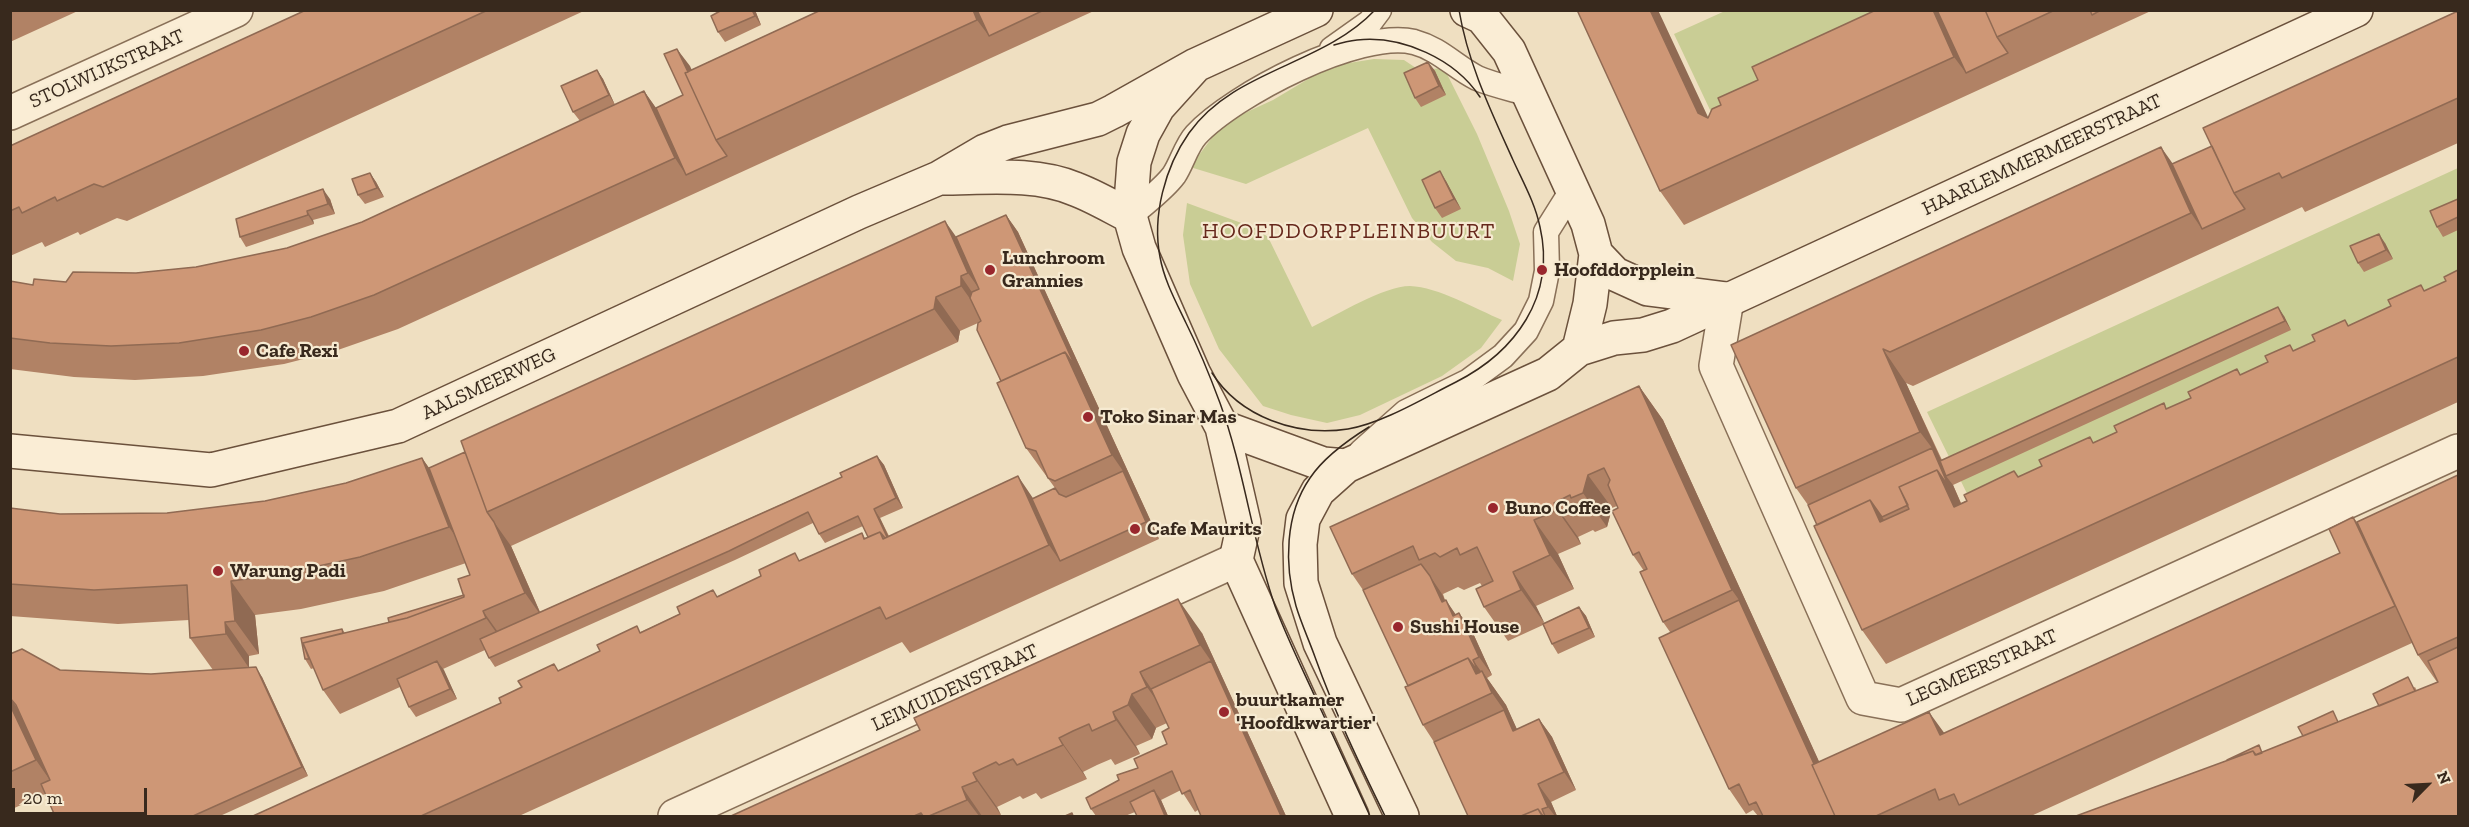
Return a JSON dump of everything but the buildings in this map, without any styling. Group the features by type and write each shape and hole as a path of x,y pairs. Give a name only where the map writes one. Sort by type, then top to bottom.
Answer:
{"main road":[{"name":"STOLWIJKSTRAAT","path":"10,113 236,10"},
{"path":"1316,10 1196,65 1158,107 1143,134 1134,162 1130,216 1139,248 1194,374 1222,427 1244,523 1236,560 1352,816"},
{"name":"HAARLEMMERMEERSTRAAT","path":"1579,349 1614,338 1643,335 1672,327 1727,299 2356,10"},
{"path":"1401,816 1320,643 1301,583 1300,544 1303,519 1318,491 1346,466 1548,374 1579,349 1590,304 1596,254 1588,224 1573,189 1509,51 1475,13"},
{"name":"AALSMEERWEG","path":"10,451 211,470 398,426 859,212 939,178 985,151 1008,142 1106,115 1196,65"},
{"name":"AALSMEERWEG","path":"939,178 1009,177 1049,182 1074,189 1130,216"},
{"path":"1596,254 1615,274 1648,289 1727,299"},
{"name":"LEGMEERSTRAAT","path":"1727,299 1716,366 1863,698 1901,705 2458,451"},
{"path":"1222,427 1323,464 1346,466"},
{"name":"LEIMUIDENSTRAAT","path":"675,816 1236,560"}],"lane":[{"path":"1318,59 1370,22 1379,10"},
{"path":"1130,216 1173,177 1194,136 1230,107 1279,77 1318,59 1384,41 1413,42 1443,53 1477,77 1530,94"},
{"path":"1346,466 1406,412 1469,381 1503,356 1526,331 1541,301 1547,271 1546,232 1573,189"}],"green space":[{"path":"1725,11 1935,11 1711,112 1674,34"},
{"path":"1374,59 1404,60 1419,70 1444,68 1477,134 1520,244 1513,281 1488,268 1456,261 1432,242 1412,218 1368,128 1246,184 1190,167 1223,123 1273,100 1330,66"},
{"path":"2458,168 2458,298 1979,518 1927,412"},
{"path":"1187,203 1255,228 1268,237 1312,327 1374,296 1399,287 1410,286 1445,294 1502,320 1481,348 1442,376 1360,415 1327,423 1263,406 1219,349 1190,284 1183,235"}],"tram line":[{"path":"1370,816 1275,606 1220,403 1164,274 1158,241 1158,225 1159,209 1173,161 1189,133 1208,112 1230,95 1254,81 1330,44 1354,29 1375,10"},
{"path":"1212,373 1238,401 1271,421 1309,430 1348,429 1389,416 1477,370 1513,338 1526,319 1536,299 1542,277 1543,253 1540,227 1532,201 1481,87 1468,49 1459,10"},
{"path":"1334,45 1374,39 1392,41 1426,52 1457,71 1480,97"},
{"path":"1369,427 1337,450 1310,478 1302,492 1291,524 1289,557 1292,590 1300,619 1339,718 1385,816"}],"place":[{"name":"Lunchroom Grannies","path":"990,270"},
{"name":"Hoofddorpplein","path":"1542,270"},
{"name":"Cafe Rexi","path":"244,351"},
{"name":"Toko Sinar Mas","path":"1088,417"},
{"name":"Buno Coffee","path":"1493,508"},
{"name":"Cafe Maurits","path":"1135,529"},
{"name":"Warung Padi","path":"218,571"},
{"name":"Sushi House","path":"1398,627"},
{"name":"buurtkamer 'Hoofdkwartier'","path":"1224,712"}],"district":[{"name":"HOOFDDORPPLEINBUURT","path":"1349,232"}]}
